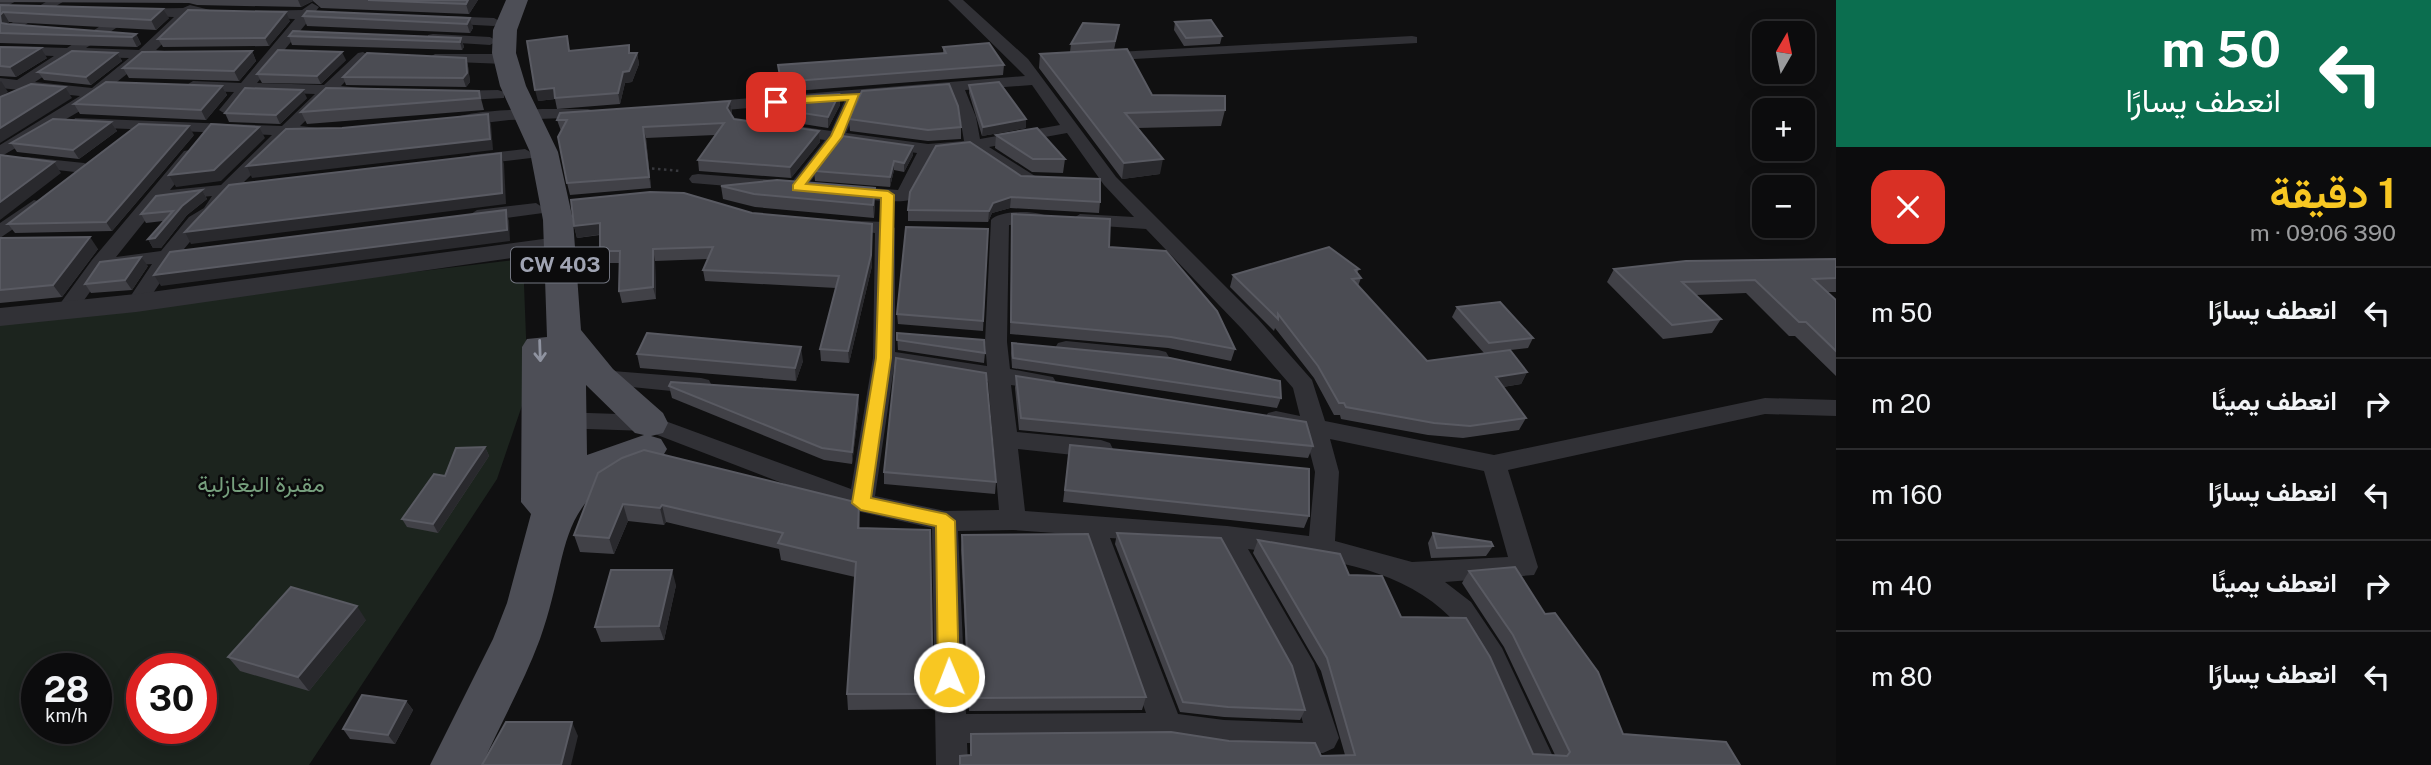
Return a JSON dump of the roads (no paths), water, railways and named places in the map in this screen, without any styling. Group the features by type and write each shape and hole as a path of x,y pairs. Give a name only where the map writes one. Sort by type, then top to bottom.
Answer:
{"main road":[{"name":"CW 403","path":"500,30 512,109 526,153 554,206"},
{"name":"CW 403","path":"512,109 544,152 554,206 547,247 555,420"},
{"name":"CW 403","path":"456,765 516,643 530,603 546,532 564,332 547,247"},
{"path":"546,532 570,492 586,476 609,458 648,436 564,332"}],"street":[{"path":"0,7 10,0"},
{"path":"0,152 56,120 100,88 142,55 200,0"},
{"path":"955,0 1031,67 1101,181 1149,223 1250,324 1304,386 1317,425 1327,472 1321,548"},
{"path":"0,7 41,10 63,5"},
{"path":"0,36 41,10"},
{"path":"105,12 185,13 302,21"},
{"path":"11,99 97,34 131,12"},
{"path":"253,27 346,16"},
{"path":"69,32 125,37 164,33 230,18"},
{"path":"427,19 500,30"},
{"path":"65,312 99,264 246,87 281,52 302,21"},
{"path":"14,27 42,30"},
{"path":"412,37 500,30"},
{"path":"414,57 500,30"},
{"path":"1079,58 1412,40"},
{"path":"0,50 180,55"},
{"path":"253,53 281,52"},
{"path":"136,303 196,221 211,212 225,191 327,90 370,56 339,54"},
{"path":"684,108 956,88 1031,67"},
{"path":"0,83 100,88 132,85"},
{"path":"170,85 366,92"},
{"path":"956,88 968,117 973,145 1015,174 1046,182"},
{"path":"432,95 512,109 605,113"},
{"path":"797,187 836,137 855,96"},
{"path":"742,124 739,118 750,103"},
{"path":"444,123 512,109"},
{"path":"56,120 283,132 334,131"},
{"path":"117,142 139,125"},
{"path":"775,128 928,149 973,145 1069,128"},
{"path":"0,134 24,139"},
{"path":"696,192 797,187 904,196 928,149"},
{"path":"457,162 526,153"},
{"path":"0,158 90,164 58,188 4,239"},
{"path":"155,197 266,186"},
{"path":"861,503 884,358 892,333 885,228 888,195"},
{"path":"454,219 554,206"},
{"path":"1013,520 1003,439 996,342 1000,220 1010,217 1149,223"},
{"path":"819,222 910,228"},
{"path":"973,230 999,231"},
{"path":"93,240 120,240"},
{"path":"0,317 136,303 547,247"},
{"path":"99,264 222,249"},
{"path":"969,340 1182,361"},
{"path":"884,358 1064,385"},
{"path":"600,378 725,387"},
{"path":"1263,378 1304,386"},
{"path":"850,396 878,398"},
{"path":"1250,415 1317,425 1494,464 1765,407 1836,408"},
{"path":"555,420 648,436 695,440 861,503 946,521 1013,520 1227,536 1321,548 1412,573 1524,567 1494,464"},
{"path":"554,455 648,436"},
{"path":"1003,439 1125,452"},
{"path":"1300,469 1327,472"},
{"path":"946,521 952,765"},
{"path":"1093,527 1167,727"},
{"path":"950,729 1167,727 1326,751 1304,672 1227,536"},
{"path":"1412,573 1461,610 1478,635 1492,657 1541,765"}],"park label":[{"name":"مقبرة البغازلية","path":"261,484"}]}
